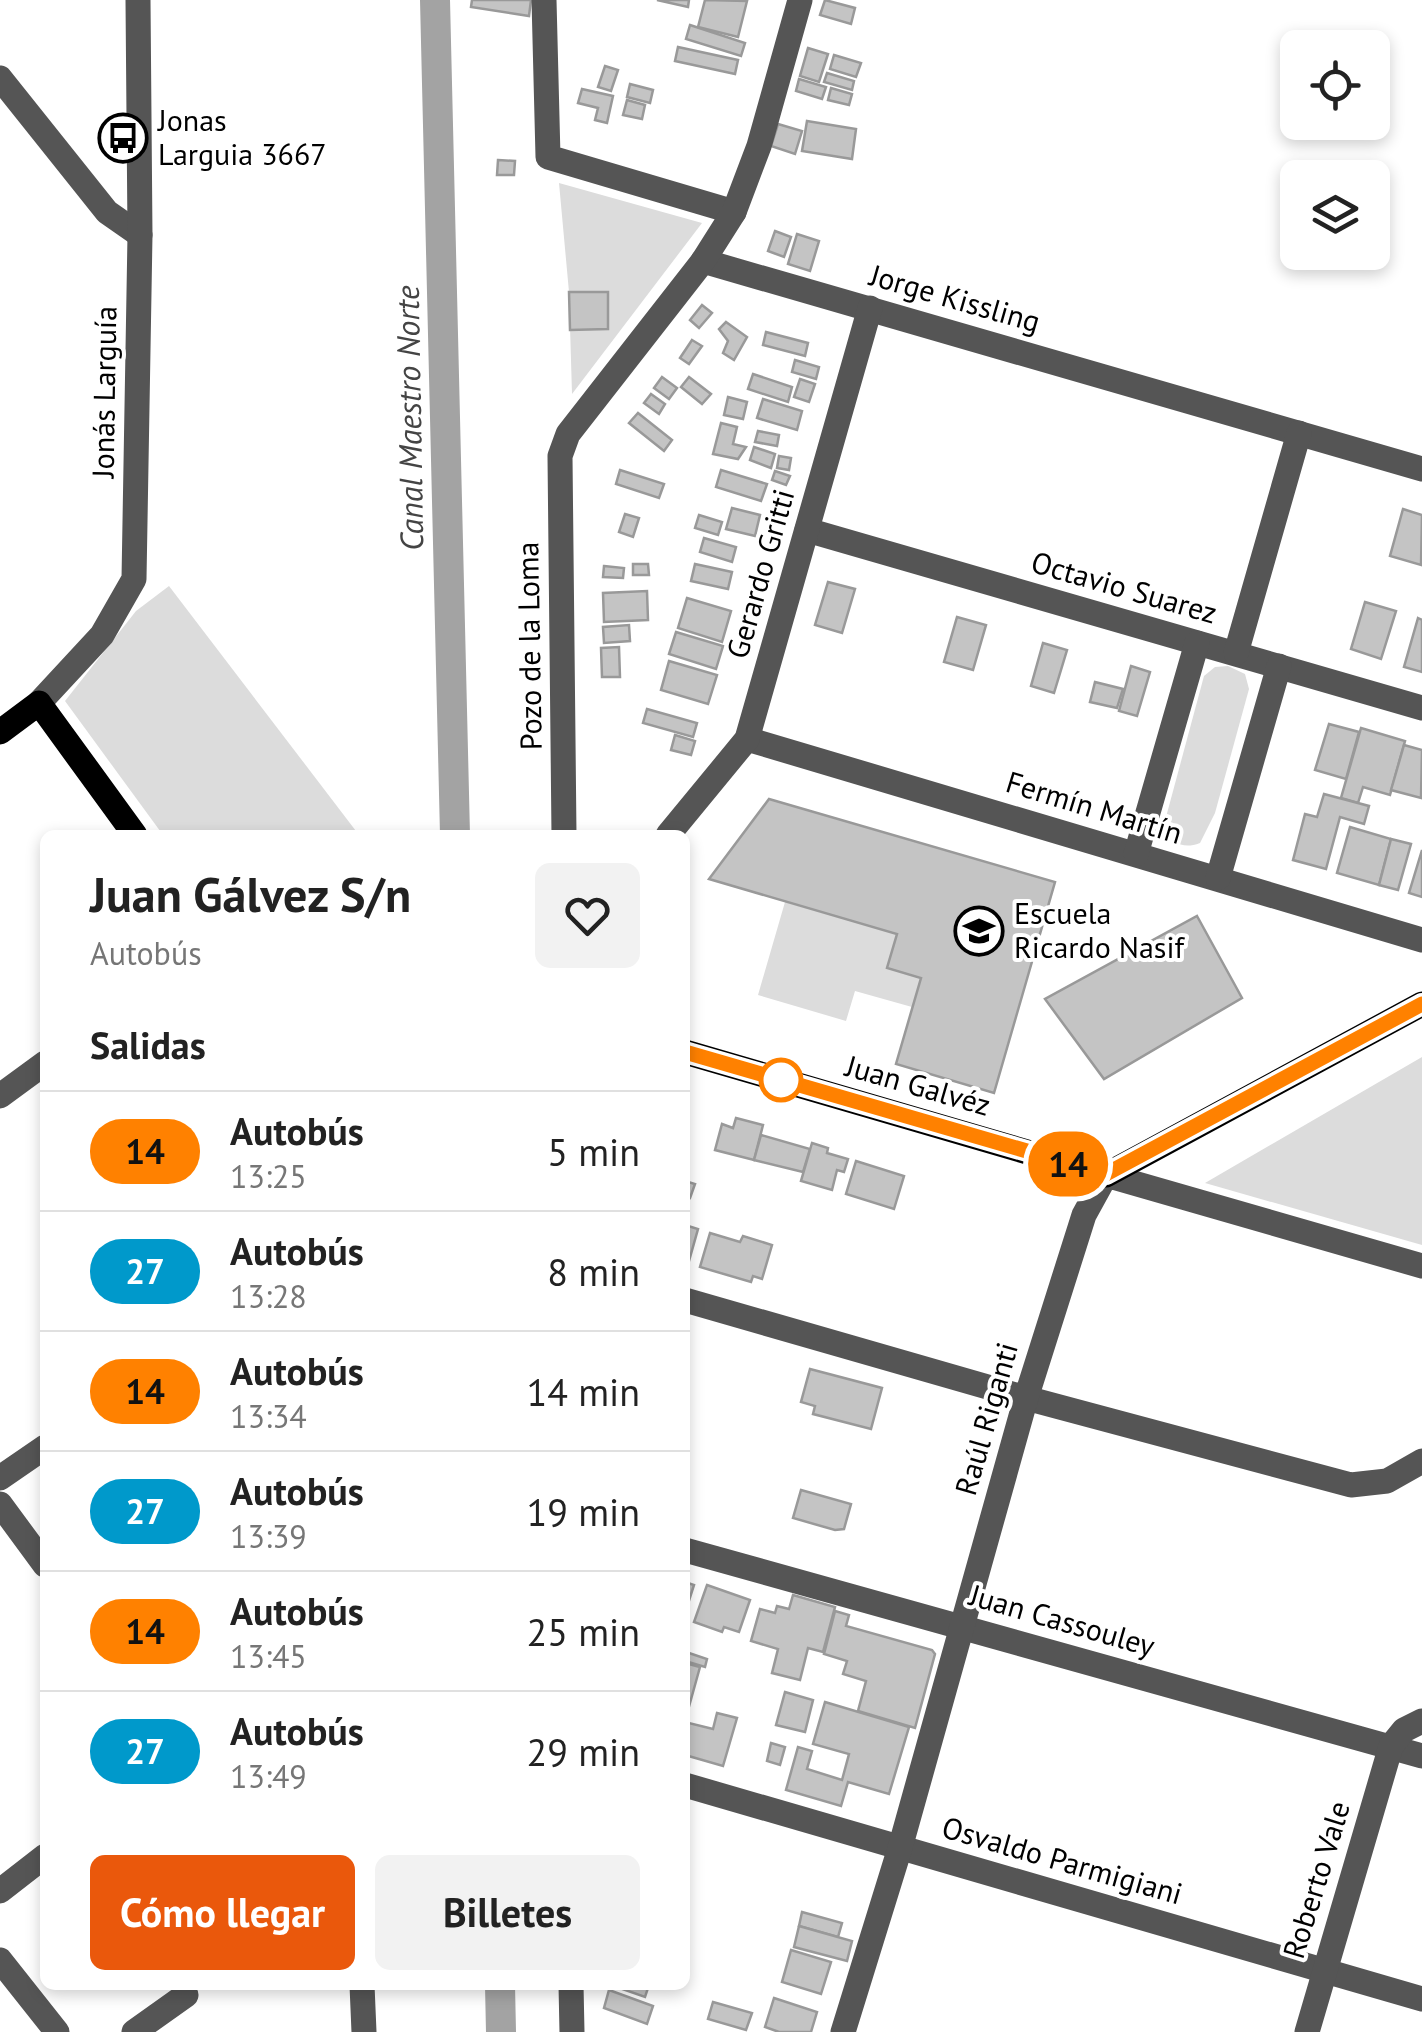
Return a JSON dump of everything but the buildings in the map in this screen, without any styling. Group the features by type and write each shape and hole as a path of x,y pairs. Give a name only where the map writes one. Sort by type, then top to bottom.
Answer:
{"main road":[{"name":"Jonás Larguía","path":"0,732 39,703"},
{"path":"39,703 131,830"},
{"path":"1106,1174 1422,1004"},
{"name":"Juan Galvéz","path":"690,1053 1106,1174"}],"street":[{"name":"Jonás Larguía","path":"39,703 102,635 134,579 140,234 138,0"},
{"path":"544,0 548,157 734,212"},
{"path":"703,261 734,212 760,146 800,0"},
{"path":"0,78 107,212 140,234"},
{"name":"Jorge Kissling","path":"703,261 1422,469"},
{"name":"Pozo de la Loma","path":"564,830 560,456 568,434 703,261"},
{"name":"Gerardo Gritti","path":"672,830 747,739 870,308"},
{"path":"1236,653 1299,434"},
{"name":"Octavio Suarez","path":"807,530 1422,708"},
{"path":"1136,854 1197,643"},
{"path":"1218,878 1280,666"},
{"name":"Fermín Martín","path":"747,739 1422,940"},
{"path":"0,1096 40,1066"},
{"name":"Juan Galvéz","path":"1106,1174 1422,1266"},
{"name":"Raúl Riganti","path":"843,2032 900,1848 1026,1398 1084,1215 1106,1174"},
{"path":"690,1301 1026,1398 1351,1485 1388,1481 1422,1461"},
{"path":"0,1478 40,1450"},
{"path":"0,1504 40,1558"},
{"name":"Juan Cassouley","path":"690,1551 1422,1756"},
{"path":"1390,1746 1404,1730 1422,1721"},
{"name":"Roberto Vale","path":"1306,2032 1390,1746"},
{"name":"Osvaldo Parmigiani","path":"690,1786 1422,1999"},
{"path":"0,1892 40,1860"},
{"path":"0,1960 56,2032"},
{"path":"362,1990 364,2032"},
{"path":"571,1990 572,2032"},
{"path":"134,2032 186,1996"}],"shaded area":[{"path":"559,183 702,223 572,394 569,292"},
{"path":"169,586 355,830 159,830 65,701 136,611"},
{"path":"1228,666 1245,674 1249,689 1215,813 1200,843 1180,844 1162,832 1204,676 1215,667"},
{"path":"785,902 897,934 921,978 912,1007 855,991 846,1021 758,995"},
{"path":"1422,1057 1422,1245 1205,1183"}],"waterway":[{"name":"Canal Maestro Norte","path":"435,0 455,830"},
{"name":"Canal Maestro Norte","path":"500,1990 501,2032"}],"bus line":[{"name":"14","path":"690,1053 1106,1174 1422,1004"}],"place":[{"name":"Jonas Larguia 3667","path":"123,138"},
{"name":"Escuela Ricardo Nasif","path":"979,931"}]}
